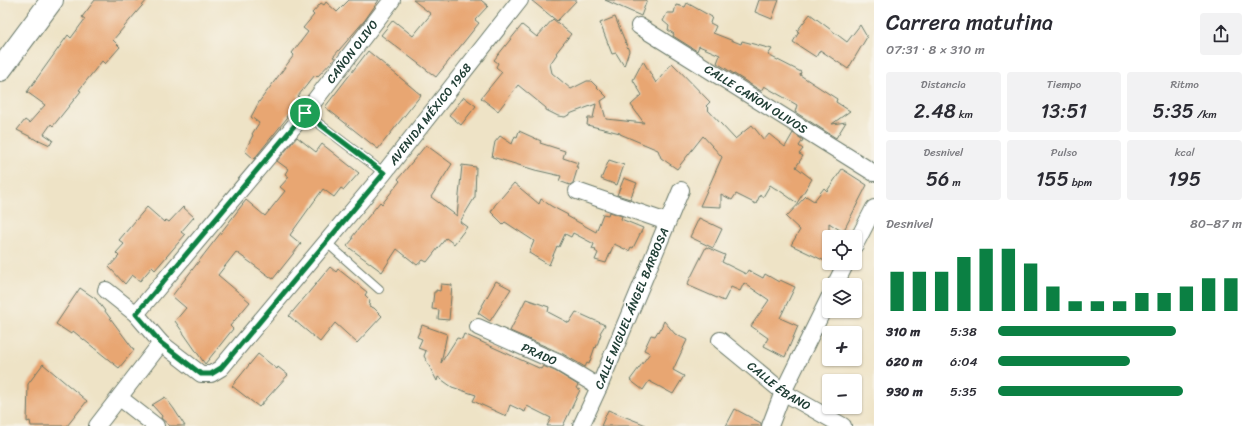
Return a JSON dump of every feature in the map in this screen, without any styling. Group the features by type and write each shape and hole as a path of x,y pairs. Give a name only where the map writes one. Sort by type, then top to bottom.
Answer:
{"main road":[{"path":"0,70 52,0"}],"street":[{"name":"CAÑON OLIVO","path":"136,314 305,113 392,0"},
{"name":"AVENIDA MÉXICO 1968","path":"161,343 201,374 211,374 221,368 384,173 520,0"},
{"name":"CALLE CAÑON OLIVOS","path":"639,26 874,173"},
{"path":"577,190 667,222"},
{"name":"CALLE MIGUEL ÁNGEL BARBOSA","path":"581,426 599,387 667,222 682,190"},
{"path":"862,231 874,208"},
{"path":"97,426 161,343 136,314 106,290"},
{"path":"770,426 783,392 822,312"},
{"name":"PRADO","path":"478,327 559,363 599,387"},
{"name":"CALLE ÉBANO","path":"720,340 783,392 843,426"},
{"path":"120,398 156,426"}],"lane":[{"path":"305,113 384,173"},
{"path":"326,242 379,289"}],"building":[{"path":"95,0 147,0 113,40 120,47 105,64 102,61 79,90 81,91 53,126 51,124 44,134 53,140 50,145 39,140 38,141 17,130 25,120 29,123 45,105 27,92 68,35 71,38 85,19 82,17"},
{"path":"349,0 379,0 365,20 333,57 335,58 317,77 315,75 298,96 301,99 254,159 245,151 253,135 252,134 259,123 251,117 259,102 294,55 292,53 308,32 303,28 314,15 312,13 321,3 324,5 326,2 337,12"},
{"path":"413,0 481,0 488,6 475,20 479,23 436,77 381,35 393,20 413,36 431,14"},
{"path":"531,0 577,0 557,21"},
{"path":"605,0 647,0 641,16"},
{"path":"759,0 779,0 772,19 755,12"},
{"path":"687,3 712,17 710,23 716,26 713,33 741,44 742,41 772,49 768,55 801,72 800,75 837,99 836,102 850,111 832,124 846,122 836,138 795,112 797,105 764,86 761,91 717,63 720,55 699,46 697,51 673,36 674,34 668,30 669,26 663,21 667,13 674,13 676,5 685,7"},
{"path":"810,14 847,42 860,25 867,37 848,69 820,50 816,57 793,42 799,32 797,31"},
{"path":"615,17 629,51 624,66 616,53 612,54 600,23"},
{"path":"553,19 571,34 556,53 557,54 550,64 552,73 571,89 587,81 591,81 607,97 601,101 606,119 644,123 631,105 642,95 633,80 643,61 656,83 672,63 710,102 706,106 709,109 708,110 735,139 752,125 764,140 769,134 785,147 793,133 803,140 799,146 803,149 799,154 803,156 796,167 812,179 797,203 770,185 763,197 760,195 756,204 736,194 732,200 721,194 721,207 700,206 722,157 703,136 677,169 661,158 658,150 620,133 587,125 588,118 593,118 596,104 565,117 558,116 546,110 546,108 518,85 498,111 481,98 502,72 496,67 498,63 494,60 522,25 537,37"},
{"path":"368,51 421,95 378,149 325,107"},
{"path":"464,97 476,106 461,125 449,115"},
{"path":"519,131 541,141 540,143 565,151 563,158 578,163 573,183 570,185 559,181 561,176 492,157 495,142 500,136 512,144"},
{"path":"297,137 316,152 322,144 359,173 344,190 341,188 334,197 323,189 290,235 301,244 273,279 236,252 218,275 250,302 230,326 233,329 205,364 175,321 186,308 172,296 246,200 265,216 285,191 280,187 289,177 285,174 288,169 277,161"},
{"path":"426,145 452,164 431,197 457,216 462,165 476,167 475,197 460,222 467,227 454,244 446,238 427,262 423,260 417,265 397,249 382,272 347,246 353,239 352,237 380,202 382,204 400,181 398,179"},
{"path":"609,160 624,165 617,185 601,179"},
{"path":"842,169 867,185 844,230 840,230 829,223 829,230 822,230 822,260 791,245 800,230 786,217 806,196 814,201 824,188 827,191"},
{"path":"624,178 637,183 630,199 617,195"},
{"path":"514,183 539,204 541,199 568,215 567,216 596,232 603,214 608,215 609,212 622,216 621,219 643,228 633,248 631,247 629,251 614,244 606,263 595,260 598,253 595,251 596,250 592,249 594,244 573,233 571,237 565,234 559,247 557,246 549,265 529,253 534,241 505,222 503,224 491,212 495,205"},
{"path":"147,207 164,222 166,220 169,222 183,207 194,217 181,232 185,235 155,270 152,267 140,281 132,275 125,284 109,267 119,256 116,253 124,244 119,240"},
{"path":"699,218 722,229 713,248 690,237"},
{"path":"706,247 725,255 722,262 746,274 748,270 763,278 765,274 779,282 780,280 795,287 780,318 798,326 785,357 764,346 768,338 751,326 769,300 744,283 740,291 731,287 724,301 687,285"},
{"path":"330,267 336,272 338,269 367,292 365,295 370,300 369,306 374,308 382,316 357,343 335,323 320,342 289,316"},
{"path":"496,281 511,289 490,321 478,313"},
{"path":"441,284 452,285 449,320 438,319 439,310 432,309 434,292 436,292 436,290 440,291"},
{"path":"80,288 96,299 134,350 119,368 73,331 71,334 56,324"},
{"path":"526,299 549,307 548,312 569,323 576,312 605,325 600,333 601,334 589,364 587,363 585,367 563,354 510,331"},
{"path":"664,321 675,334 687,340 673,370 684,376 673,394 649,381 643,390 630,380 650,353 644,350 651,335 655,336 658,331 659,332"},
{"path":"422,325 447,334 441,363 457,338 462,339 464,334 541,369 543,366 555,371 578,385 576,388 580,390 563,426 547,426 551,418 527,406 525,412 510,405 506,416 473,401 476,395 452,387 438,377 437,381 424,356 426,351 418,348 422,339 417,337"},
{"path":"258,354 277,369 278,367 288,375 259,407 232,386"},
{"path":"43,364 87,401 67,426 31,426 30,421 27,422 28,384"},
{"path":"165,397 185,426 170,426 161,418 162,416 152,405"},
{"path":"735,409 761,423 761,426 726,426"},
{"path":"608,410 646,425 646,426 601,426"}],"route":[{"path":"305,113 384,173 221,368 211,374 201,374 161,343 136,314 305,113"}]}
